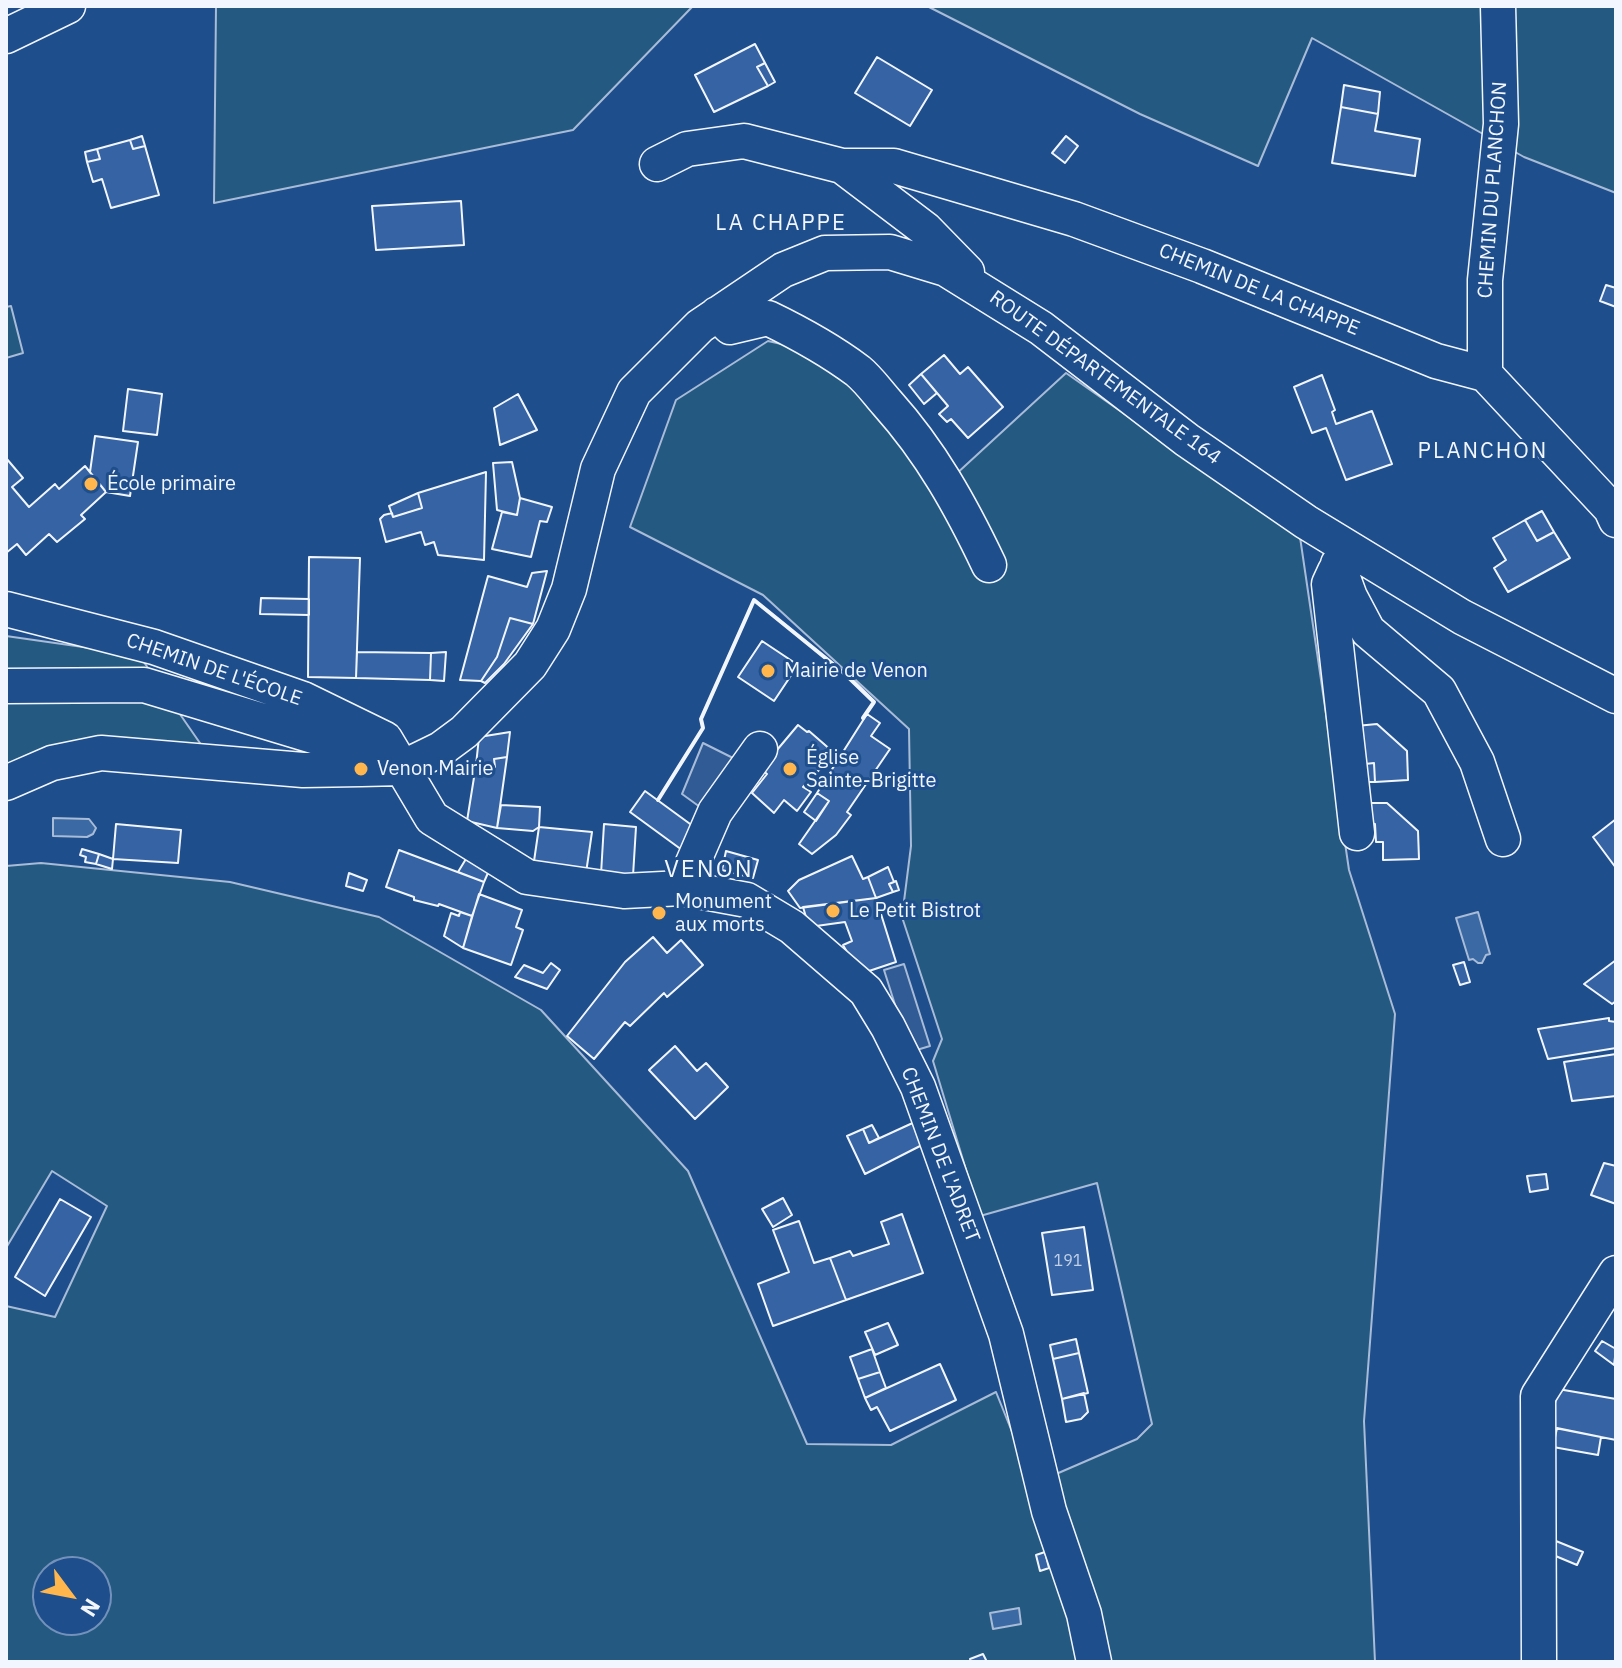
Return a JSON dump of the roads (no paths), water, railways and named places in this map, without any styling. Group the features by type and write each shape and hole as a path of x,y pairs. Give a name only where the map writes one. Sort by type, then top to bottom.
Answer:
{"street":[{"path":"6,36 68,6"},
{"name":"CHEMIN DU PLANCHON","path":"1485,374 1485,280 1501,124 1498,6"},
{"path":"657,164 687,149 744,141 842,166 925,229 984,290"},
{"name":"CHEMIN DE LA CHAPPE","path":"842,166 894,166 1074,219 1202,266 1436,361 1485,374"},
{"name":"ROUTE DÉPARTEMENTALE 164","path":"6,783 52,763 101,753 303,770 441,749 464,732 530,665 553,629 569,589 598,469 634,392 700,326 783,270 825,253 890,252 946,269 984,290 1041,328 1187,440 1306,522 1342,555 1616,696"},
{"path":"717,314 730,327 768,318 805,336 860,373 900,417 933,462 966,515 989,565"},
{"path":"1485,374 1611,509 1616,520"},
{"path":"1342,555 1329,584 1357,833"},
{"path":"1342,555 1350,597 1368,631 1439,691 1477,762 1503,839"},
{"name":"CHEMIN DE L'ÉCOLE","path":"6,609 154,647 303,699 393,754"},
{"path":"6,686 144,685 323,739 393,754"},
{"path":"682,888 715,812 760,749"},
{"name":"CHEMIN DE L'ADRET","path":"393,754 432,818 527,877 624,891 682,888 747,900 792,927 866,991 918,1087 1006,1334 1049,1511 1084,1614 1094,1662"},
{"path":"1539,1662 1538,1396 1616,1273"}],"place":[{"name":"École primaire","path":"91,484"},
{"name":"Mairie de Venon","path":"768,671"},
{"name":"Venon Mairie","path":"361,769"},
{"name":"Église Sainte-Brigitte","path":"790,769"},
{"name":"Le Petit Bistrot","path":"833,911"},
{"name":"Monument aux morts","path":"659,913"}],"district":[{"name":"LA CHAPPE","path":"781,224"},
{"name":"PLANCHON","path":"1483,452"},
{"name":"VENON","path":"709,870"}]}
